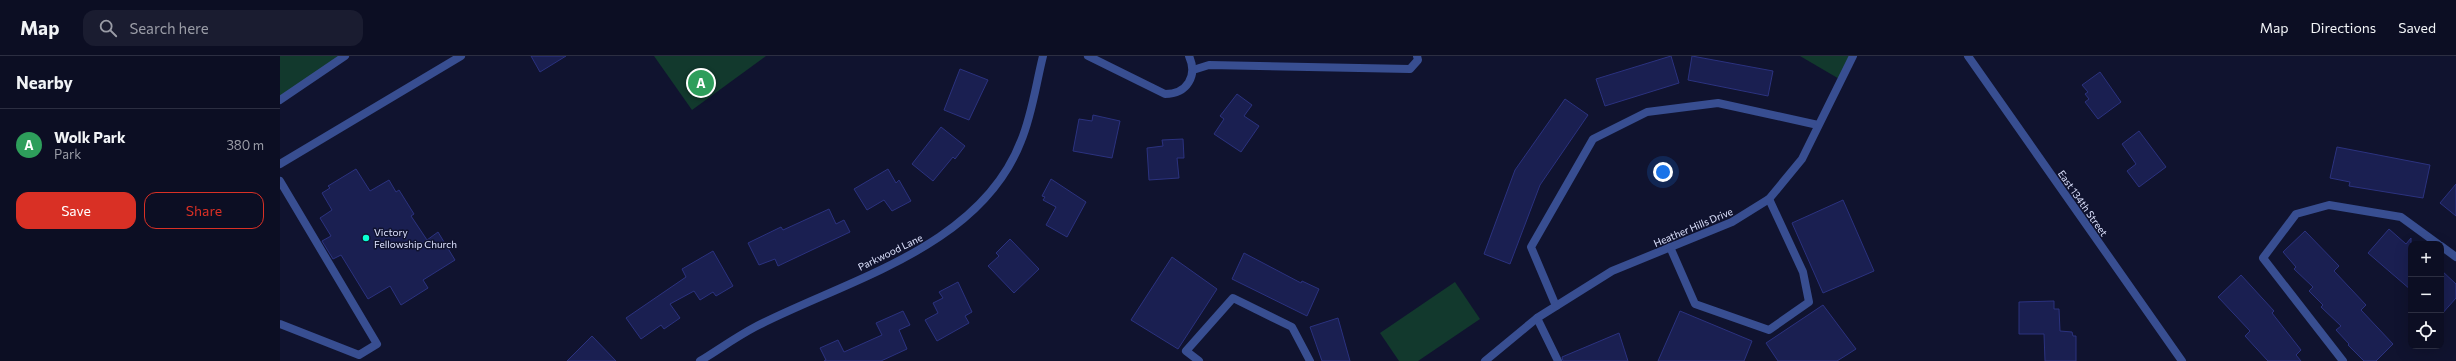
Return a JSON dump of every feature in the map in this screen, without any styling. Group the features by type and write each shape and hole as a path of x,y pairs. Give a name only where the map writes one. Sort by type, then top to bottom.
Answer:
{"street":[{"path":"280,100 345,56"},
{"path":"280,164 461,56"},
{"name":"Parkwood Lane","path":"700,361 754,328 926,247 972,213 1002,178 1021,141 1043,56"},
{"path":"1089,56 1165,94 1179,92 1192,77 1193,70 1189,56"},
{"path":"1193,70 1209,65 1410,69 1418,60 1418,56"},
{"name":"Heather Hills Drive","path":"1485,361 1537,318 1612,271 1732,222 1769,199 1802,159 1853,56"},
{"name":"East 134th Street","path":"1968,56 2182,361"},
{"path":"1556,306 1530,247 1593,139 1647,112 1718,104 1818,125"},
{"path":"280,181 377,344 360,355 280,324"},
{"path":"1670,248 1695,304 1769,330 1809,302 1803,272 1769,199"},
{"path":"2343,361 2264,258 2296,214 2329,205 2401,217 2434,241"},
{"path":"2444,248 2456,257"},
{"path":"1199,361 1186,352 1233,298 1292,327 1310,361"},
{"path":"1537,318 1558,361"}],"green space":[{"path":"280,56 345,56 280,100"},
{"path":"654,56 766,56 692,110"},
{"path":"1800,56 1853,56 1841,80"},
{"path":"1455,282 1480,319 1418,361 1399,361 1380,333"}],"building":[{"path":"531,56 566,56 540,72"},
{"path":"1671,56 1679,83 1605,106 1596,79"},
{"path":"1692,56 1773,71 1768,96 1688,80"},
{"path":"960,69 988,80 969,120 944,110"},
{"path":"2100,72 2121,102 2098,119 2085,102 2089,99 2085,94 2088,92 2082,85"},
{"path":"1237,94 1252,105 1244,116 1259,126 1241,152 1214,134 1224,119 1220,116"},
{"path":"1565,99 1588,115 1540,185 1510,264 1484,254 1515,170"},
{"path":"1093,115 1120,121 1112,158 1073,151 1079,119 1092,121"},
{"path":"941,127 965,146 955,159 953,157 933,181 912,164"},
{"path":"2139,131 2166,167 2139,187 2127,171 2136,164 2122,144"},
{"path":"1183,139 1184,158 1177,158 1179,178 1149,180 1147,148 1163,146 1162,140"},
{"path":"2337,147 2430,165 2423,198 2349,186 2350,182 2330,178"},
{"name":"Victory Fellowship Church","path":"356,169 370,191 389,180 396,192 399,190 414,214 411,216 427,240 438,232 455,260 423,280 428,288 401,305 390,286 368,299 341,255 333,259 322,241 331,236 320,218 332,210 322,193 330,188 328,186"},
{"path":"888,169 896,183 899,180 911,201 892,211 884,200 867,210 854,189"},
{"path":"1051,179 1086,202 1067,237 1046,225 1056,207 1043,200 1045,197 1042,196"},
{"path":"2456,184 2456,216 2440,203"},
{"path":"1843,200 1874,271 1823,293 1792,223"},
{"path":"829,209 836,224 844,220 850,232 778,266 775,259 759,265 748,243 781,227 783,230"},
{"path":"2389,229 2406,244 2408,242 2408,287 2368,253"},
{"path":"2305,231 2339,266 2334,271 2366,305 2361,310 2393,344 2376,361 2364,361 2348,345 2349,344 2336,330 2341,326 2321,307 2323,305 2309,291 2313,287 2294,269 2296,267 2283,252"},
{"path":"1010,239 1039,269 1014,293 988,266 999,256 996,253"},
{"path":"713,251 733,286 716,296 713,292 700,300 694,291 670,304 680,318 664,329 661,325 641,339 626,318 686,277 682,269"},
{"path":"1244,253 1301,283 1302,281 1319,289 1307,316 1232,279"},
{"path":"1172,257 1217,289 1178,349 1131,320"},
{"path":"2444,273 2456,284 2456,298 2444,312"},
{"path":"2241,275 2274,311 2272,313 2301,350 2296,355 2301,361 2268,361 2245,336 2250,331 2218,297"},
{"path":"958,282 972,312 965,316 969,323 937,341 925,320 938,313 933,303 943,298 939,292"},
{"path":"2054,301 2054,309 2059,309 2060,331 2072,332 2073,336 2076,336 2076,361 2045,361 2044,334 2019,334 2019,302"},
{"path":"1823,305 1856,349 1837,361 1778,361 1766,343"},
{"path":"903,311 910,325 899,330 907,349 881,361 824,361 826,360 820,348 838,340 844,352 882,335 876,323"},
{"path":"1680,311 1752,341 1744,361 1658,361"},
{"path":"1338,318 1350,361 1322,361 1310,327"},
{"path":"1619,333 1628,361 1563,361 1562,357"},
{"path":"592,336 616,361 567,361"}],"place":[{"name":"Wolk Park","path":"701,83"},
{"name":"Victory Fellowship Church","path":"366,238"}]}
